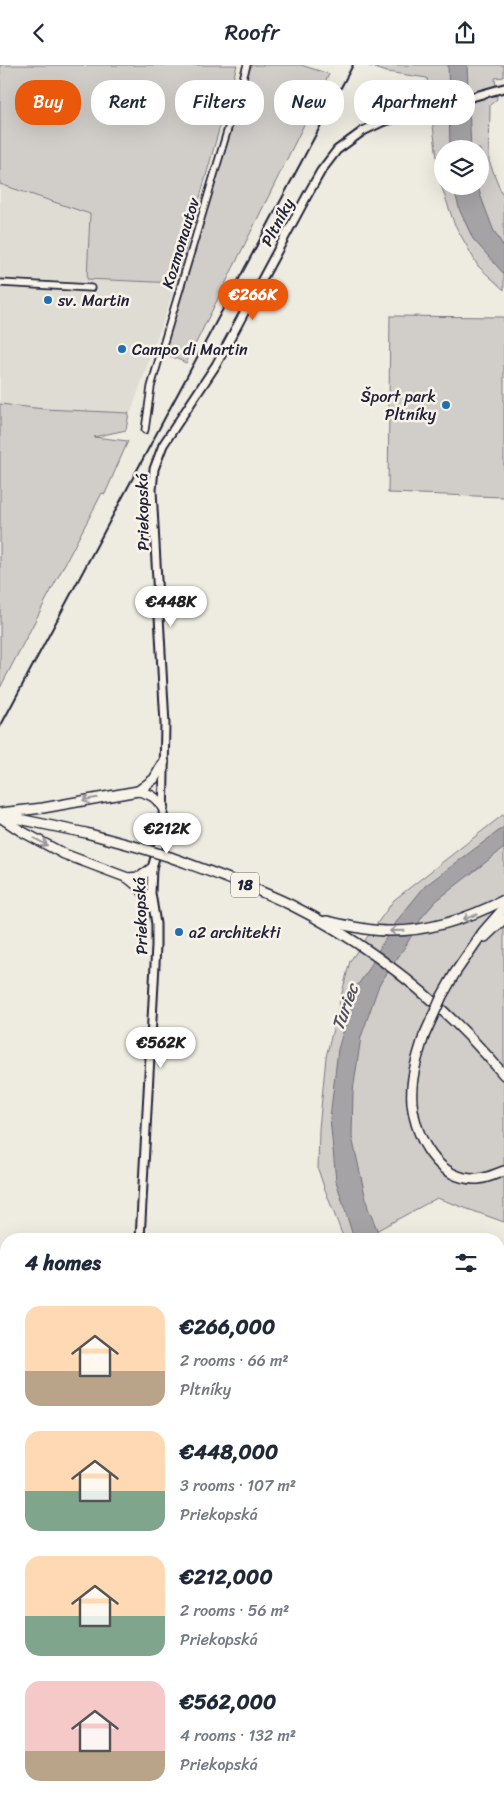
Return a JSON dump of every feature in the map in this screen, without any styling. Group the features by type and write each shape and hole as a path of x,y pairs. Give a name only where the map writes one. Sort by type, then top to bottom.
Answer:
{"main road":[{"path":"138,791 154,779 164,762"},
{"path":"0,815 138,791 149,793 157,798 163,809"},
{"path":"0,815 21,831 64,854 128,878 152,902"},
{"name":"18","path":"0,815 86,833 170,857 267,894 317,919 365,949 406,979 460,1026 504,1075"},
{"path":"128,878 140,877 152,868"},
{"path":"317,919 360,929 409,931 460,921 504,900"},
{"path":"504,908 483,932 442,996 424,1036 415,1068 412,1102 415,1118 426,1147 442,1166 456,1175 478,1179 491,1177 504,1171"},
{"path":"475,945 504,919"}],"street":[{"name":"Kozmonautov","path":"146,430 152,382 247,65"},
{"name":"Pltníky","path":"162,445 216,365 308,194 337,150 363,131 382,122 504,88"},
{"path":"0,283 91,288"},
{"name":"Priekopská","path":"140,1233 156,946 156,924 152,902 152,868 162,833 163,809 165,724 152,491 154,469 162,445"}],"shaded area":[{"path":"0,65 237,65 233,80 175,80 175,125 220,125 176,283 87,279 90,214 0,184"},
{"path":"249,65 301,65 329,74 326,80 274,80 274,125 304,125 186,363 164,353 231,125 264,125 264,80 245,80"},
{"path":"366,65 504,65 504,77 495,78 497,99 490,105 489,161 489,140 435,140 433,125 475,125 475,80 427,80 427,78 387,72"},
{"path":"448,65 467,65 468,80 448,80"},
{"path":"449,125 470,125 471,140 450,140"},
{"path":"489,161 504,199 504,290 478,266 454,223 444,195 489,195"},
{"name":"Campo di Martin","path":"0,184 90,214 87,279 176,283 131,412 0,412"},
{"path":"456,195 480,195 493,229 504,247 504,274 473,239 460,211"},
{"name":"Šport park Pltníky","path":"390,316 504,317 504,497 388,493"},
{"path":"0,404 44,409 129,413 126,430 94,437 128,441 105,494 102,493 0,688"},
{"path":"504,814 504,1222 437,1198 372,1233 342,1233 324,1187 318,1169 319,1129 326,1057 350,961 394,900"},
{"path":"504,827 504,848 436,901 422,917 405,947 379,985 361,1037 353,1091 352,1137 368,1208 378,1233 352,1233 336,1181 330,1118 338,1049 357,986 399,918 425,886"}],"railway":[{"path":"0,727 353,65"}],"place":[{"name":"sv. Martin","path":"48,300"},
{"name":"Campo di Martin","path":"122,349"},
{"name":"Šport park Pltníky","path":"446,405"},
{"name":"a2 architekti","path":"179,932"}],"water label":[{"name":"Turiec","path":"345,1007"}]}
